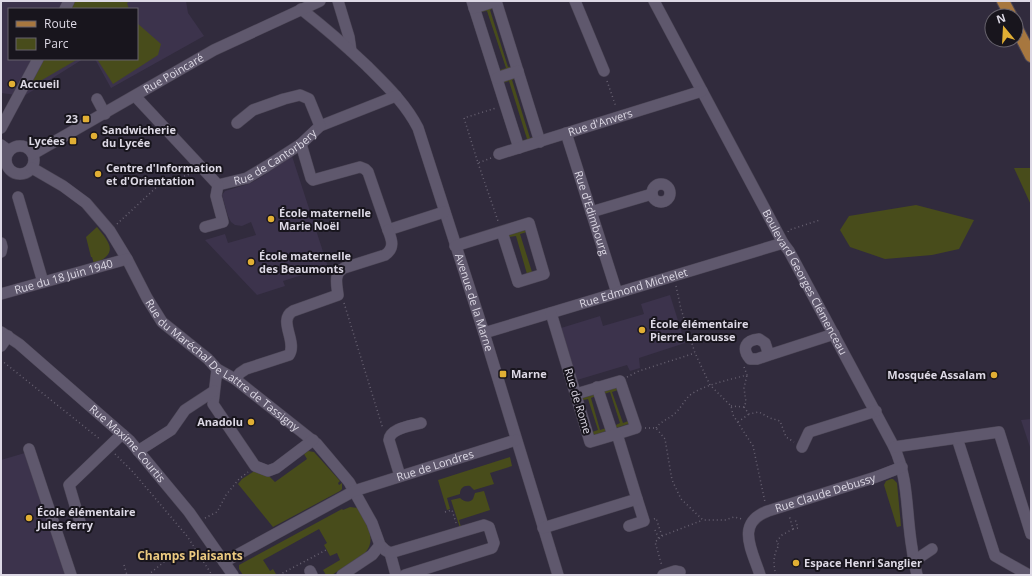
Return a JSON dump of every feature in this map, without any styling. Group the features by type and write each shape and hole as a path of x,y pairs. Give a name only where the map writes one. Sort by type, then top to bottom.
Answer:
{"main road":[{"path":"1024,42 1031,56"}],"street":[{"name":"Rue Poincaré","path":"33,154 214,50 320,1"},
{"path":"338,1 349,37 351,51"},
{"path":"519,148 473,5 496,1 540,142"},
{"path":"575,1 604,71"},
{"name":"Boulevard Georges Clémenceau","path":"654,1 783,243 790,251 894,447 905,480 912,548 918,575"},
{"name":"Avenue de la Marne","path":"301,9 351,51 396,96 414,119 484,333 558,575"},
{"path":"1,128 37,60"},
{"path":"497,78 518,71"},
{"name":"Rue d'Anvers","path":"499,154 702,91"},
{"path":"237,123 253,110 300,95 310,99 320,126"},
{"name":"Rue de Cantorbery","path":"135,96 218,186 246,178 301,144 320,126 396,96"},
{"path":"97,99 105,114"},
{"name":"Rue d'Edimbourg","path":"566,133 617,293"},
{"path":"236,380 246,369 289,355 292,349 287,319 289,314 293,311 338,295 336,276 339,271 344,268 386,255 392,246 368,172 360,167 313,180 301,144"},
{"path":"22,146 33,154 34,159 32,168 26,173 13,173 4,168 6,159 5,148 22,146"},
{"name":"Rue du Maréchal De Lattre de Tassigny","path":"32,168 63,186 86,203 110,231 162,322 208,359 216,369 236,380 313,440 349,482 372,523 380,545 390,554"},
{"path":"205,227 223,222 216,196 218,186"},
{"path":"591,212 652,194"},
{"path":"18,197 44,282"},
{"path":"388,230 444,212"},
{"path":"455,246 528,224 544,274 518,282 502,232"},
{"path":"1,243 1,252"},
{"name":"Rue Edmond Michelet","path":"484,333 783,243"},
{"name":"Rue du 18 Juin 1940","path":"1,294 127,259"},
{"name":"Rue de Rome","path":"550,313 590,442 615,434"},
{"path":"1,346 4,334"},
{"name":"Rue Maxime Courtis","path":"4,334 22,346 122,434 189,512 233,575"},
{"path":"769,355 765,343 760,339 748,342 745,348 750,359 757,359 834,334"},
{"path":"216,369 213,404 255,466 268,471 276,468 313,440"},
{"path":"576,394 620,381 636,428 615,434"},
{"path":"597,388 615,434 644,521 629,526"},
{"path":"138,451 171,430 185,410 214,391"},
{"path":"802,447 809,432 876,411"},
{"path":"400,476 389,436 394,431 421,423"},
{"path":"894,447 999,432 1031,534"},
{"path":"80,522 68,481 109,447 122,434"},
{"path":"957,438 995,556 1029,575"},
{"name":"Rue de Londres","path":"224,562 354,491 516,440"},
{"path":"29,449 71,575"},
{"name":"Rue Claude Debussy","path":"751,523 755,517 768,511 791,509 877,481 902,468"},
{"path":"543,528 637,499"},
{"path":"751,523 748,537 760,575"},
{"path":"396,575 390,554 425,541 484,525 489,527 494,546 492,548 405,575"},
{"path":"342,575 372,555 380,545"},
{"path":"914,561 932,550"},
{"path":"662,572 680,572"}],"path":[{"path":"609,85 619,117"},
{"path":"502,232 464,118 505,105"},
{"path":"478,163 499,154"},
{"path":"110,231 160,184 203,169"},
{"path":"783,243 789,230 820,220"},
{"path":"673,276 681,309 695,353 711,386 731,406 733,415 753,446 768,511"},
{"path":"344,302 384,433 389,440"},
{"path":"620,381 639,370 695,353"},
{"path":"744,407 746,402 744,388 747,375 744,366 750,359"},
{"path":"1,360 109,447 133,472 187,536 212,575"},
{"path":"656,428 660,423 673,416 685,401 698,390 747,375"},
{"path":"731,406 744,407"},
{"path":"744,407 749,414"},
{"path":"737,422 749,414 759,412 780,421 786,437 802,447"},
{"path":"636,428 656,428"},
{"path":"656,428 665,439 672,480 681,499 703,520"},
{"path":"204,519 217,512 226,495 239,479 255,466"},
{"path":"791,509 793,529"},
{"path":"776,575 774,559 779,545 776,542 782,535 798,528 791,509"},
{"path":"445,512 452,510 460,532"},
{"path":"662,572 655,542 662,536 703,520 725,520 734,517 751,523"},
{"path":"644,521 656,518 662,536"},
{"path":"175,522 179,520"},
{"path":"655,530 659,539"},
{"path":"279,575 326,550"},
{"path":"148,575 176,552"},
{"path":"124,565 127,575"}],"shaded area":[{"path":"1,1 186,1 188,13 204,36 111,88 96,60 138,60 138,8 8,8 8,60 81,60 24,96 1,93"},
{"name":"École maternelle Marie Noël","path":"292,156 328,267 283,281 285,286 257,295 205,240 225,234 228,243 256,235 251,222 242,226 235,225 231,222 222,195 225,191 251,183"},
{"path":"670,295 685,343 639,358 640,368 630,371 627,365 577,380 561,328 600,316 603,326 644,314 641,304"},
{"path":"1031,419 1031,450 1021,420"},
{"name":"École élémentaire Jules ferry","path":"35,450 75,575 1,575 1,460"}],"green space":[{"path":"74,1 130,1 127,3 129,8 70,8"},
{"path":"493,6 494,8 490,10 508,67 513,66 514,68 500,72 500,70 506,68 487,11 480,12 480,10"},
{"path":"138,24 161,44 158,55 113,84 98,60 138,60"},
{"path":"44,60 76,60 30,87"},
{"path":"515,76 517,78 512,80 530,138 536,136 523,144 521,141 527,139 509,81 503,83 503,80"},
{"path":"1014,168 1031,168 1031,205"},
{"path":"916,205 974,220 959,249 932,255 885,259 850,247 840,230 849,216"},
{"path":"97,227 106,238 110,247 107,256 94,264 86,237"},
{"path":"525,229 527,232 520,234 532,272 539,270 527,274 516,236 509,237 509,234"},
{"path":"616,387 618,390 612,392 623,423 628,421 628,424 616,428 614,426 620,423 610,392 604,394 604,392"},
{"path":"594,394 596,396 591,398 600,430 606,428 606,431 594,435 592,432 598,430 588,399 583,400 582,398"},
{"path":"308,451 314,452 340,481 338,483 339,485 342,483 342,489 273,527 238,484 242,479 256,470 269,476 275,482 307,459 304,454"},
{"path":"510,457 512,466 490,473 494,484 474,490 470,486 464,487 460,494 447,498 450,509 447,510 438,480"},
{"path":"891,479 897,483 901,526 897,527 884,485 886,481"},
{"path":"484,491 490,510 459,520 460,528 451,500 460,498 465,501 470,501 473,499 475,493"},
{"path":"350,507 358,508 367,525 370,536 369,548 365,553 332,575 326,575 323,570 340,560 337,553 330,556 324,545 327,543 319,529 263,560 270,571 273,569 276,574 275,575 243,575 239,569 239,565 342,509 343,510"}],"place":[{"name":"Accueil","path":"12,84"},
{"name":"23","path":"86,119"},
{"name":"Sandwicherie du Lycée","path":"94,136"},
{"name":"Lycées","path":"73,141"},
{"name":"Centre d'Information et d'Orientation","path":"98,174"},
{"name":"École maternelle Marie Noël","path":"271,219"},
{"name":"École maternelle des Beaumonts","path":"251,262"},
{"name":"École élémentaire Pierre Larousse","path":"642,330"},
{"name":"Marne","path":"503,374"},
{"name":"Mosquée Assalam","path":"994,375"},
{"name":"Anadolu","path":"251,422"},
{"name":"École élémentaire Jules ferry","path":"29,518"},
{"name":"Espace Henri Sanglier","path":"796,563"}],"district":[{"name":"Champs Plaisants","path":"190,556"}]}
